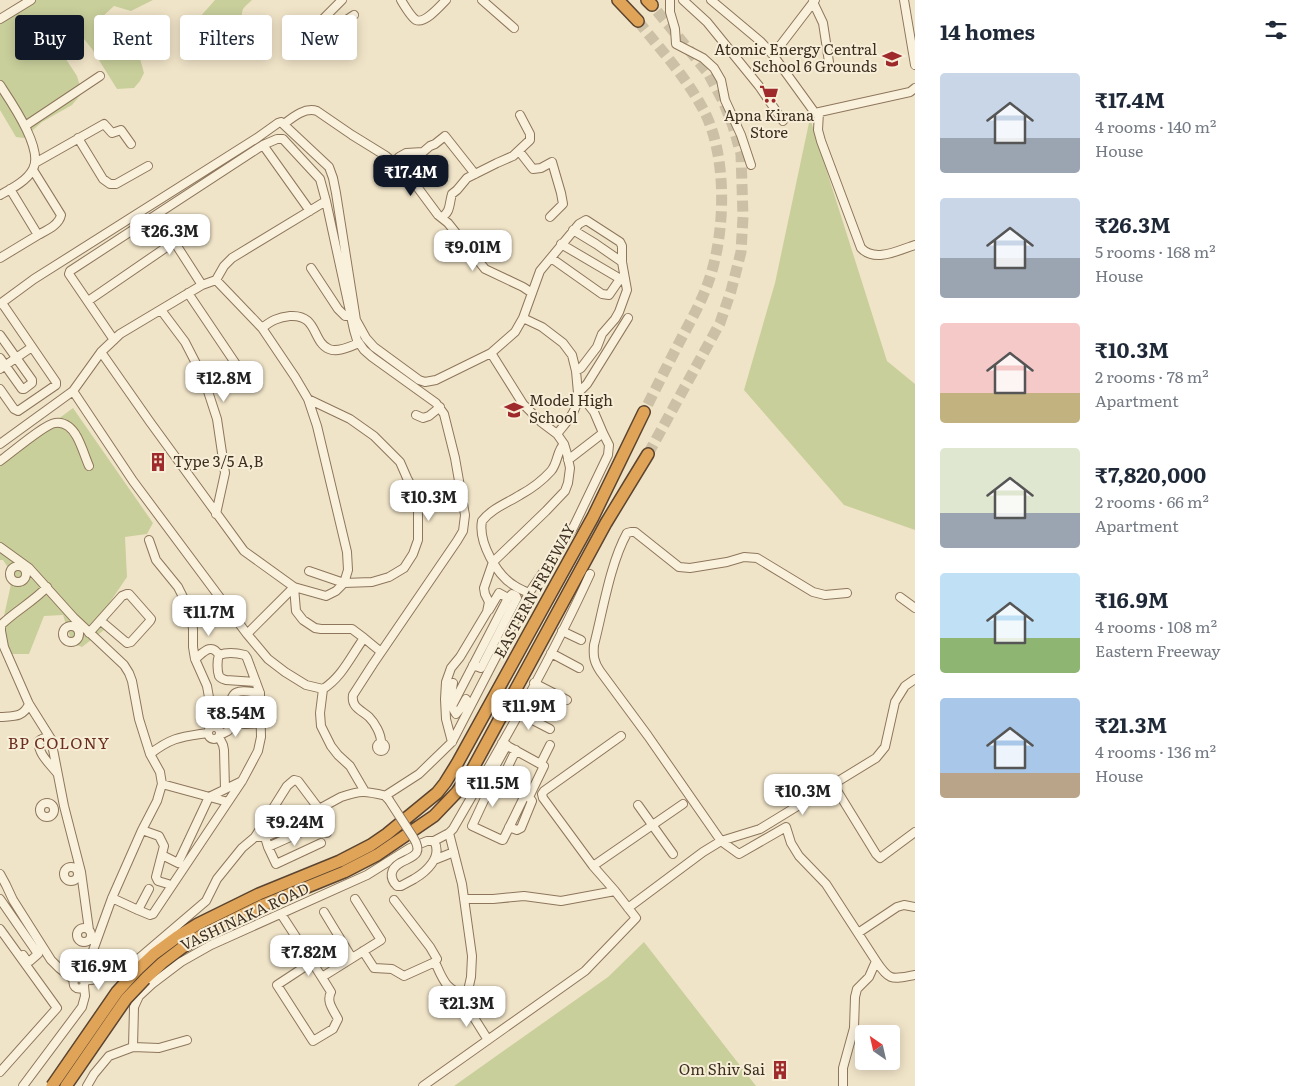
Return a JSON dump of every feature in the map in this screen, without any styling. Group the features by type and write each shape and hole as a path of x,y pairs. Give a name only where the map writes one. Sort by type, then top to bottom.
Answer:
{"highway":[{"path":"618,0 638,21"},
{"name":"EASTERN FREEWAY","path":"52,1086 117,992 154,954 176,937 259,894 340,861 371,844 387,834 436,793 445,783 588,525 644,412"},
{"name":"EASTERN FREEWAY","path":"66,1086 126,1000 162,963 183,947 204,934 263,905 344,872 377,855 434,816 447,804 472,770 606,523 648,454"}],"street":[{"path":"0,19 31,0"},
{"path":"327,15 342,0"},
{"path":"401,0 415,19 420,21 426,19 446,0"},
{"path":"482,0 514,28"},
{"path":"670,0 670,12 675,29 676,44 709,62 718,74 725,100 741,135 751,165"},
{"path":"683,0 707,22 759,86 783,121"},
{"path":"711,0 760,42 773,56 815,112 910,92 915,88"},
{"path":"804,0 813,3 823,23 830,62"},
{"path":"904,0 915,65"},
{"path":"773,56 813,3"},
{"path":"25,126 100,76"},
{"path":"0,85 25,126 35,154 34,167 61,214 60,221 56,224 1,254"},
{"path":"284,124 304,111 312,109 386,156 418,188 438,215 448,223 485,269 532,293"},
{"path":"819,112 818,130 821,141 861,248 866,253 881,256 915,245"},
{"path":"441,217 447,213 452,194 464,180 513,156 530,140 531,137 520,115"},
{"path":"0,389 14,409 18,411 55,387 56,382 1,303 34,279 281,122 331,171 356,320 366,338 374,347 425,382 436,380 491,353 515,332 523,318 540,272 578,224 586,220 620,242 622,246 623,281 626,290 617,316 602,334 597,347 581,368 576,371"},
{"path":"0,195 26,178 34,167 78,138 104,124 112,133 121,130 131,144"},
{"path":"394,163 406,153 423,152 445,136 475,174"},
{"path":"78,138 103,179 110,184 116,184 148,166"},
{"path":"114,340 69,274 70,270 263,145 277,139 282,139 322,183 350,316 359,343 372,357 436,403 444,414 465,515 463,531 457,541 352,695 352,700 357,708 373,722 381,736 382,742"},
{"path":"263,145 310,211"},
{"path":"520,151 533,169 541,168 552,162 563,204 550,216"},
{"path":"10,189 38,235"},
{"path":"0,444 73,391 101,352 120,334 202,285 216,280 224,266 232,258 326,201"},
{"path":"157,215 202,285"},
{"path":"573,230 622,262"},
{"path":"88,301 174,242"},
{"path":"561,244 623,281"},
{"path":"551,258 606,296 610,295 623,281"},
{"path":"311,268 341,313 345,316 350,316"},
{"path":"101,352 244,551 294,587 326,596 336,591 344,583 348,570 346,552 317,426 308,399 285,360 262,328 216,280"},
{"path":"188,294 250,385"},
{"path":"0,315 7,310"},
{"path":"161,310 185,342 204,379 217,419 225,473 216,514"},
{"path":"262,328 279,317 304,317 326,348 331,350 348,348 359,343"},
{"path":"523,318 542,327 564,344 572,355 576,371 578,403 572,415 557,434"},
{"path":"578,393 587,384 628,318"},
{"path":"0,335 33,382 32,384 22,389 3,367 0,358"},
{"path":"3,367 32,347"},
{"path":"452,742 446,719 444,699 446,682 451,668 460,657 487,612 489,602 484,588 493,562 546,512 565,490 570,468 564,444 557,434 541,422 523,404 491,353"},
{"path":"73,391 134,482 247,634 268,659 306,685 323,689 340,674 364,638"},
{"path":"388,798 389,793 418,774 452,742 466,704 509,622 573,528 608,455 609,445 594,412 578,393"},
{"path":"308,399 350,419 374,436 400,462 416,495 418,540 413,554 404,568 389,577 372,582 344,583 308,571"},
{"path":"416,415 423,418 429,416 440,407"},
{"path":"0,461 45,427 55,422 69,426 77,437 89,466"},
{"path":"568,460 602,433"},
{"path":"509,622 517,598 490,557 483,539 481,525 483,519 502,505 536,486 558,461 561,446 564,444"},
{"path":"846,593 825,595 813,592 756,558 744,557 727,562 690,568 680,567 635,532 626,533 613,568 594,645 594,662 722,841 739,854 786,827 791,843 799,856 826,884 886,974 889,977 895,978 915,976"},
{"path":"150,540 156,560 184,597 193,622 192,647 195,659 207,686 214,726 219,729 219,736 224,750 225,789"},
{"path":"0,547 47,587 74,618 124,665 132,681 139,720 150,754 160,772 162,784 157,801 112,898 80,983 79,1009 23,1086"},
{"path":"488,1040 466,1005 471,977 472,956 462,884 449,833 504,744 534,683 564,632 590,574"},
{"path":"47,587 40,595 0,623 4,647 29,704 51,739 64,806 80,872 89,930 92,934 91,956"},
{"path":"247,634 294,587"},
{"path":"294,587 296,611 302,620 320,629 352,629 381,652"},
{"path":"452,706 494,625 513,593"},
{"path":"494,625 482,623 498,594 529,593"},
{"path":"74,618 70,626 63,632 67,642 72,642 88,632 122,596 127,594 151,619 131,642 127,643 100,621"},
{"path":"900,597 915,608"},
{"path":"70,626 77,629 78,637"},
{"path":"564,632 581,640"},
{"path":"195,659 210,648 213,648 220,655"},
{"path":"112,898 150,915 153,914 182,865 216,821 242,781 258,751 261,723 260,693 256,682 245,655 224,653 220,655"},
{"path":"552,654 579,668"},
{"path":"220,655 218,659 219,676 222,679 256,682"},
{"path":"473,665 486,668"},
{"path":"628,908 703,852 722,841 760,829 876,758 885,747 895,702 905,686 915,679"},
{"path":"453,683 451,701 456,714 466,704"},
{"path":"534,683 567,700"},
{"path":"323,689 320,713 321,726 331,746 350,766 364,790"},
{"path":"260,693 239,691 233,695 230,707 231,718 234,722 261,723"},
{"path":"0,717 21,715 29,704"},
{"path":"519,713 550,729"},
{"path":"207,733 213,739 228,732 234,722"},
{"path":"150,754 165,743 177,738 207,733 214,726"},
{"path":"423,1086 585,971 636,918 594,866 543,798 542,794 621,736"},
{"path":"51,739 42,738 38,741 38,745 39,750 58,774"},
{"path":"504,744 544,766 503,840 500,840 472,826 494,781 504,744"},
{"path":"541,763 550,745"},
{"path":"470,809 494,781 516,750"},
{"path":"133,1046 134,1007 138,996 122,980 124,971 206,901 217,879 242,848 255,837 287,786 294,780 298,781 319,809"},
{"path":"182,865 200,814 209,797 242,781"},
{"path":"494,781 527,796"},
{"path":"162,784 228,802"},
{"path":"833,784 880,858 915,832"},
{"path":"255,837 265,838 287,828 341,796 364,790 388,798 418,847 415,856 396,866 391,874 397,886 401,886 414,879 429,867 436,854 434,841"},
{"path":"594,866 683,804"},
{"path":"638,805 674,854"},
{"path":"54,809 64,806"},
{"path":"200,814 216,821"},
{"path":"268,847 319,824 322,825 327,833"},
{"path":"142,830 159,836 164,846 156,877 158,881 168,884"},
{"name":"VASHINAKA ROAD","path":"138,996 181,962 211,945 367,875 410,848 427,841 434,841 449,833"},
{"path":"265,838 276,864 320,842"},
{"path":"434,860 454,852"},
{"path":"162,855 182,865"},
{"path":"0,874 2,883 17,907 23,925 38,955 27,961 0,924"},
{"path":"138,910 149,889"},
{"path":"464,899 524,896 562,901 614,891"},
{"path":"0,899 58,968 80,983 98,979 106,974"},
{"path":"322,977 381,940 355,899"},
{"path":"394,900 430,947 437,959 435,962 444,983 459,994 467,995"},
{"path":"858,933 897,907 904,905 915,907"},
{"path":"10,912 17,907"},
{"path":"324,912 352,958"},
{"path":"281,914 322,977 331,992 328,997 329,1001 338,1019 333,1029 313,1041 277,985 312,962"},
{"path":"0,929 57,1008 0,1072"},
{"path":"89,930 81,929 78,932 78,937 82,942 87,942 91,939"},
{"path":"363,951 374,968 392,969 404,976 435,962"},
{"path":"843,1086 843,1068 854,1028 857,989 869,977 876,961"},
{"path":"87,1086 109,1056 133,1046 159,1048 187,1040"}],"green space":[{"path":"30,0 153,0 131,11 114,6 104,15 94,15 94,52 84,39 84,15 15,15 15,60 67,60 77,76 82,93 72,105 42,122 24,138 16,137 0,110 0,20"},
{"path":"215,0 252,0 243,9 242,15 202,15"},
{"path":"99,60 140,60 144,73 140,81 134,88 117,89"},
{"path":"810,118 887,361 915,384 915,530 844,505 744,390 775,283"},
{"path":"73,408 153,523 147,534 125,537 127,577 106,608 104,630 82,647 72,643 63,615 44,616 29,654 10,654 0,634 13,575 3,560 0,560 0,462"},
{"path":"644,942 756,1086 454,1086 608,977"}],"tunnel":[{"path":"648,454 720,323 741,252 743,217 741,154 723,101 708,73 652,5"},
{"path":"638,21 681,74 703,109 717,149 722,195 718,242 708,283 644,412"}],"place":[{"name":"Atomic Energy Central School 6 Grounds","path":"892,59"},
{"name":"Apna Kirana Store","path":"769,94"},
{"name":"Model High School","path":"514,410"},
{"name":"Type 3/5 A,B","path":"158,462"},
{"name":"Om Shiv Sai","path":"780,1070"}],"district":[{"name":"BP COLONY","path":"59,743"}]}
